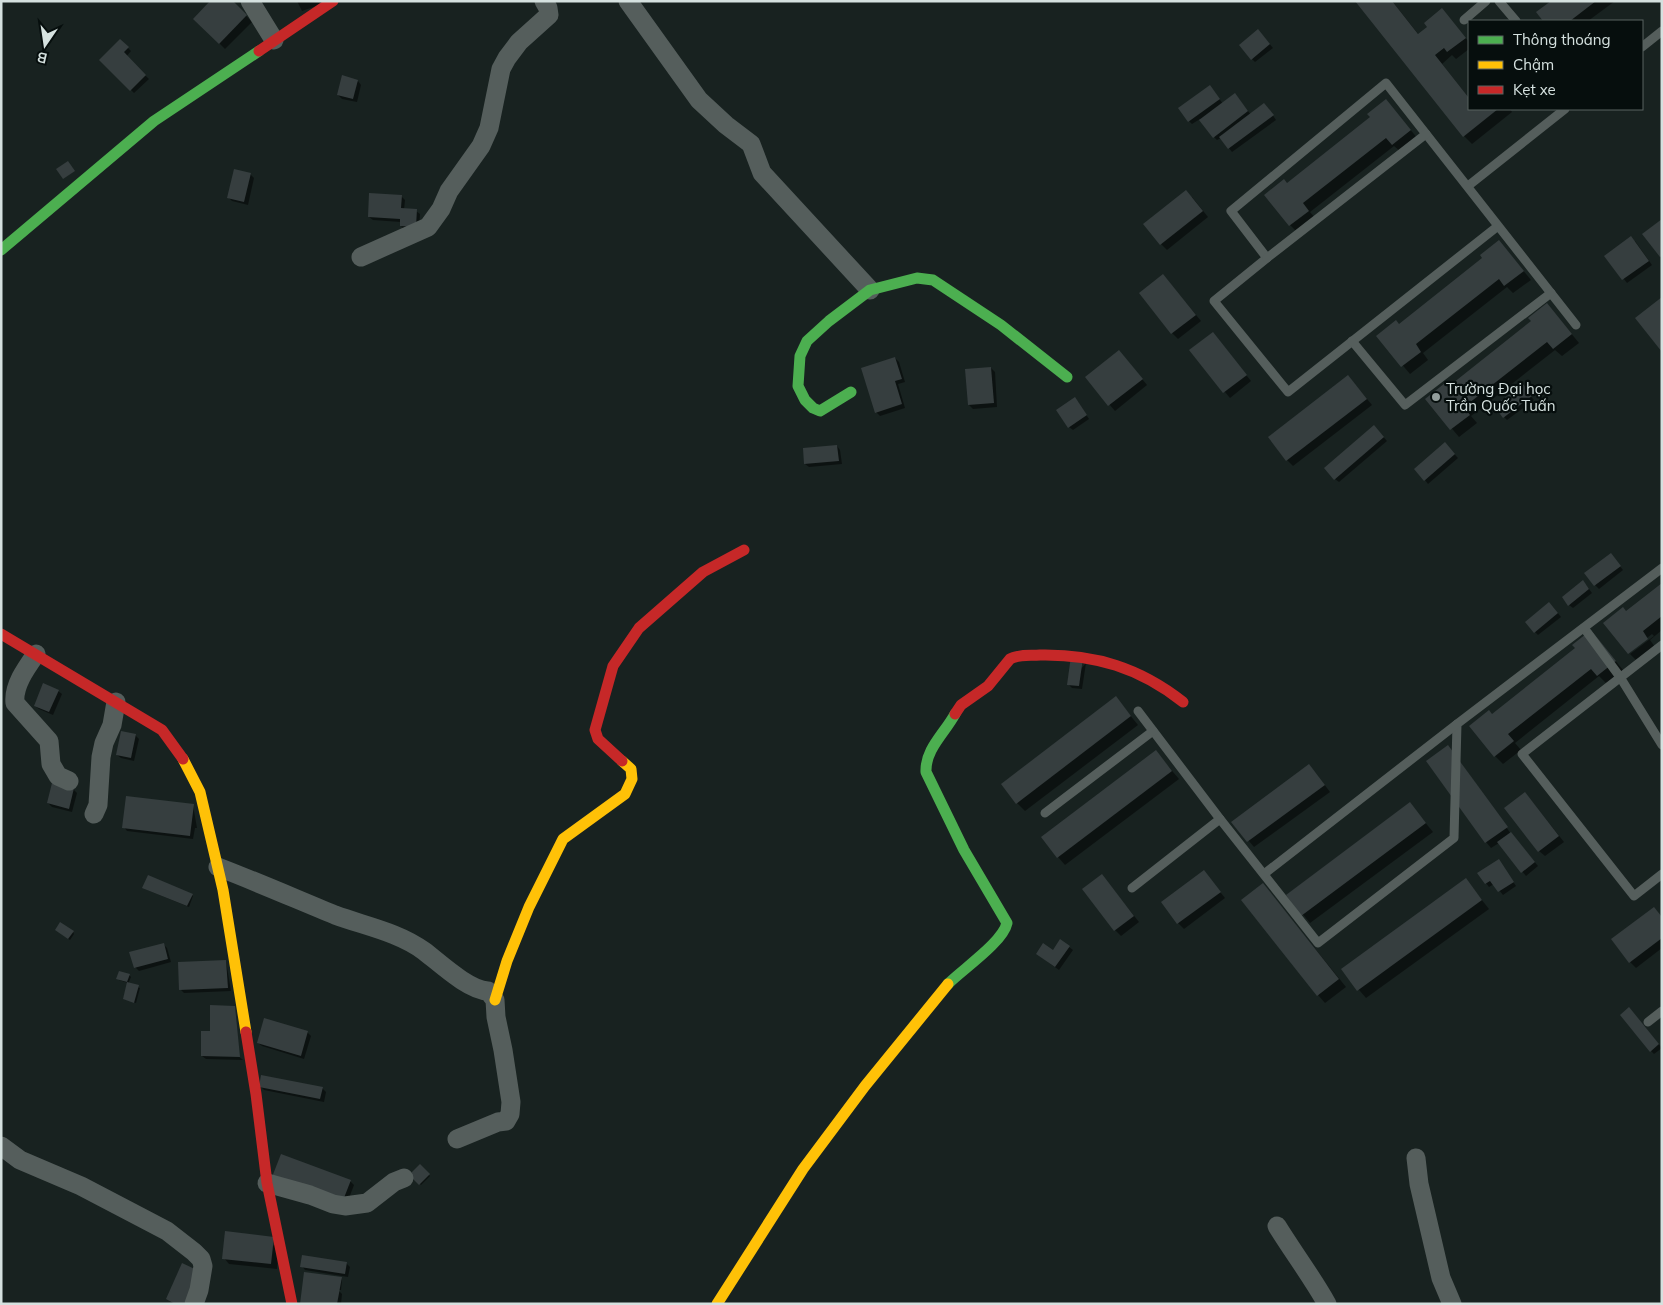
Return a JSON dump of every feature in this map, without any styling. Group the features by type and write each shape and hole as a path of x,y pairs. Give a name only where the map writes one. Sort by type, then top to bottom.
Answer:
{"street":[{"path":"250,1 274,40"},
{"path":"1,250 154,121 333,1"},
{"path":"361,256 428,228 434,222 449,191 481,146 489,128 501,70 507,58 519,42 549,15 544,1"},
{"path":"628,1 699,100 726,125 751,144 762,173 870,290"},
{"path":"851,392 820,411 813,408 802,396 798,387 802,348 810,338 870,290 916,278 933,280 1001,325 1067,377"},
{"path":"457,1139 498,1122 506,1121 510,1114 511,1102 496,1017 495,1000 507,961 529,907 563,839 625,794 632,779 630,769 598,739 595,730 613,666 639,628 703,572 744,550"},
{"path":"1,634 162,730 186,762 200,792 223,890 253,1074 267,1183 292,1304"},
{"path":"36,654 19,682 14,696 15,703 49,741 51,764 58,776 69,782"},
{"path":"718,1304 803,1170 865,1086 950,982 995,942 1006,928 1007,923 1003,914 964,850 926,772 926,761 930,750 960,706 991,683 1009,659 1050,654 1109,663 1154,682 1183,702"},
{"path":"94,814 98,805 101,757 104,743 112,725 116,702"},
{"path":"218,867 338,916 373,926 404,940 423,951 458,977 482,990 488,991 495,1000"},
{"path":"1,1146 20,1160 81,1186 167,1231 194,1252 201,1259 203,1266 200,1290 194,1304"},
{"path":"1416,1158 1419,1184 1439,1271 1452,1304"},
{"path":"267,1183 345,1206 367,1203 394,1182 404,1178"},
{"path":"1278,1226 1327,1304"}],"lane":[{"path":"1464,20 1486,1"},
{"path":"1499,1 1515,20"},
{"path":"1643,47 1662,32"},
{"path":"1267,258 1231,211 1386,83 1576,326"},
{"path":"1468,186 1564,110"},
{"path":"1426,134 1214,301 1288,392 1498,226"},
{"path":"1352,341 1405,405 1550,292"},
{"path":"1264,874 1662,568"},
{"path":"1584,628 1620,677 1662,745"},
{"path":"1662,645 1522,754 1634,896 1662,874"},
{"path":"1138,711 1318,944 1454,838 1457,724"},
{"path":"1045,813 1153,731"},
{"path":"1132,888 1220,819"},
{"path":"1648,1022 1662,1011"}],"building":[{"path":"210,1 233,1 247,15 219,44 193,19"},
{"path":"1355,1 1392,1 1418,34 1427,27 1424,23 1442,8 1466,38 1447,52 1444,48 1435,55 1468,97 1468,110 1497,110 1463,137"},
{"path":"1551,1 1596,1 1571,20 1542,20 1536,12"},
{"path":"1258,29 1270,44 1251,60 1239,45"},
{"path":"120,39 129,47 124,52 146,75 130,91 99,60"},
{"path":"342,75 358,80 353,99 337,95"},
{"path":"1210,85 1220,99 1188,122 1178,108"},
{"path":"1235,93 1248,111 1213,138 1199,120"},
{"path":"1386,99 1411,130 1392,145 1386,138 1303,203 1309,211 1289,226 1264,195 1284,179 1287,183 1370,117 1367,114"},
{"path":"1264,103 1274,115 1228,149 1219,137"},
{"path":"68,161 75,171 63,179 56,169"},
{"path":"234,169 251,173 244,202 227,198"},
{"path":"1186,190 1203,211 1160,245 1143,224"},
{"path":"369,193 402,195 401,208 417,209 416,227 400,226 400,219 368,217"},
{"path":"1662,219 1662,256 1660,257 1642,234"},
{"path":"1631,236 1649,261 1622,280 1604,256"},
{"path":"1499,240 1524,271 1504,286 1499,279 1416,344 1421,352 1401,367 1376,336 1396,320 1399,324 1482,258 1480,255"},
{"path":"1163,274 1196,315 1171,334 1139,293"},
{"path":"1662,297 1662,352 1635,318"},
{"path":"1547,303 1572,334 1553,349 1547,342 1464,407 1470,415 1450,430 1425,399 1445,383 1448,387 1531,321 1528,318"},
{"path":"1213,332 1247,375 1223,393 1189,350"},
{"path":"1119,350 1143,379 1108,406 1085,377"},
{"path":"895,357 902,379 895,381 902,404 875,413 861,368"},
{"path":"991,367 994,403 968,405 965,369"},
{"path":"1348,375 1367,399 1286,461 1268,437"},
{"path":"1523,384 1532,396 1503,418 1494,406"},
{"path":"1075,397 1087,415 1068,428 1056,410"},
{"path":"1374,425 1384,437 1334,480 1324,468"},
{"path":"1445,442 1455,454 1424,481 1414,469"},
{"path":"837,445 839,461 804,464 803,448"},
{"path":"1611,553 1621,566 1594,586 1584,573"},
{"path":"1583,580 1589,589 1568,606 1562,597"},
{"path":"1662,583 1662,616 1643,631 1648,639 1628,654 1603,623 1623,607 1626,611"},
{"path":"1549,602 1558,613 1534,633 1525,622"},
{"path":"1591,630 1616,661 1597,676 1591,669 1508,734 1514,741 1494,757 1469,726 1489,710 1492,714 1575,648 1572,645"},
{"path":"1071,656 1083,658 1079,686 1067,685"},
{"path":"43,683 59,690 49,712 34,706"},
{"path":"1116,696 1131,716 1016,804 1001,784"},
{"path":"121,731 136,734 131,758 116,755"},
{"path":"1448,745 1508,827 1485,843 1426,761"},
{"path":"1156,750 1172,771 1057,858 1041,837"},
{"path":"1309,764 1325,785 1247,842 1231,822"},
{"path":"52,783 74,788 69,809 47,803"},
{"path":"1525,792 1559,836 1538,852 1504,808"},
{"path":"126,796 194,804 190,836 122,828"},
{"path":"1410,802 1426,823 1301,916 1286,895"},
{"path":"1511,832 1535,862 1521,873 1497,842"},
{"path":"1499,859 1514,882 1498,892 1490,881 1485,884 1477,873"},
{"path":"1204,870 1221,892 1177,924 1161,902"},
{"path":"1102,874 1134,916 1114,931 1082,889"},
{"path":"148,875 193,894 187,906 142,888"},
{"path":"1466,878 1482,900 1357,991 1341,969"},
{"path":"1263,883 1339,979 1317,996 1241,900"},
{"path":"1654,907 1662,917 1662,938 1629,963 1611,939"},
{"path":"60,922 74,931 68,939 55,930"},
{"path":"1060,939 1070,946 1055,967 1036,954 1043,943 1053,950"},
{"path":"164,943 168,959 134,968 129,952"},
{"path":"226,960 228,988 179,990 178,962"},
{"path":"119,971 130,974 127,982 116,979"},
{"path":"127,982 139,985 134,1003 123,999"},
{"path":"210,1005 235,1006 240,1057 201,1056 201,1031 210,1031"},
{"path":"1629,1007 1659,1044 1650,1052 1620,1015"},
{"path":"264,1018 308,1031 301,1056 257,1043"},
{"path":"261,1075 323,1087 320,1099 259,1087"},
{"path":"281,1154 351,1180 342,1203 272,1177"},
{"path":"420,1164 430,1174 419,1185 409,1175"},
{"path":"225,1231 274,1237 271,1264 222,1259"},
{"path":"302,1255 347,1262 345,1274 300,1267"},
{"path":"182,1263 199,1271 184,1304 175,1304 166,1299"},
{"path":"304,1272 342,1277 337,1304 300,1304"}],"traffic: fast":[{"path":"1,250 154,121 259,51"},
{"path":"851,392 820,411 813,408 805,400 798,386 800,356 807,341 829,321 870,290 917,278 933,280 1001,325 1067,377"},
{"path":"948,984 991,947 1007,923 964,850 926,772 932,749 955,714"}],"traffic: slow":[{"path":"183,759 200,792 223,890 246,1032"},
{"path":"495,1000 507,961 529,907 563,839 625,794 632,779 631,769 622,761"},
{"path":"717,1304 803,1169 865,1086 948,984"}],"traffic: jam":[{"path":"259,51 333,1"},
{"path":"622,761 598,739 595,730 613,666 639,628 703,572 744,550"},
{"path":"1,634 162,730 183,759"},
{"path":"955,714 961,705 988,686 1010,659 1017,656 1060,655 1098,660 1116,665 1150,680 1183,702"},
{"path":"246,1032 267,1183 292,1304"}],"place":[{"name":"Trường Đại học Trần Quốc Tuấn","path":"1436,397"}]}
